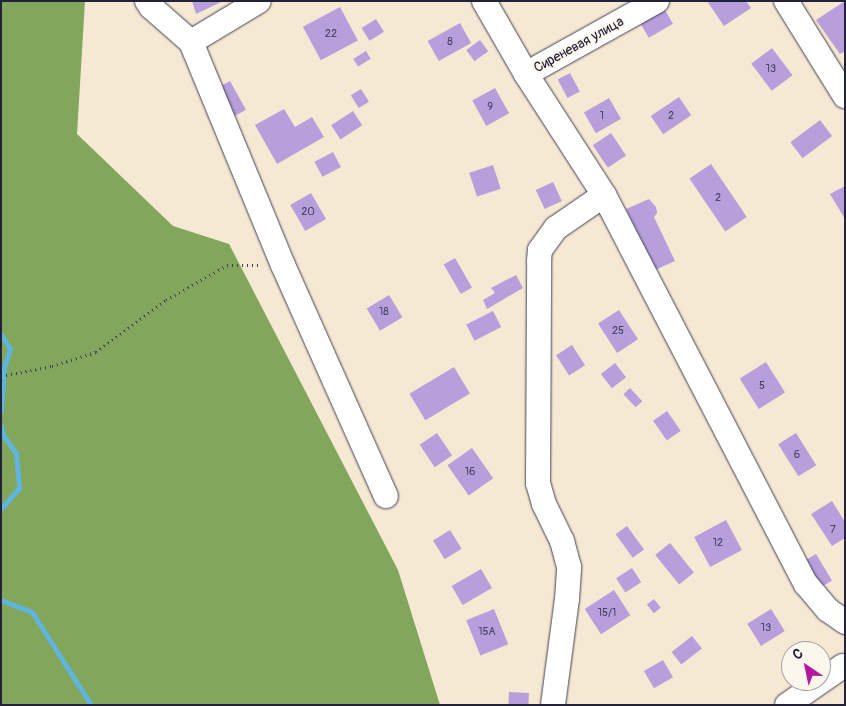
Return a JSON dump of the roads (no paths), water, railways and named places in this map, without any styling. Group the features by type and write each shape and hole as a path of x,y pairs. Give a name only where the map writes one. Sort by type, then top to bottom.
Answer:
{"lane":[{"path":"147,1 151,7 191,42 283,264 386,496"},
{"path":"191,42 258,1"},
{"path":"484,1 526,74 604,195 806,584 828,610 845,622"},
{"name":"Сиреневая улица","path":"526,74 657,1"},
{"path":"786,1 845,96"},
{"path":"553,705 567,599 569,567 562,541 544,504 538,483 538,268 540,250 556,228 604,195"},
{"path":"787,705 843,666"}],"waterway":[{"path":"1,334 10,349 4,368 1,411"},
{"path":"1,426 3,435 16,453 19,488 1,509"},
{"path":"1,600 32,612 91,705"}]}
